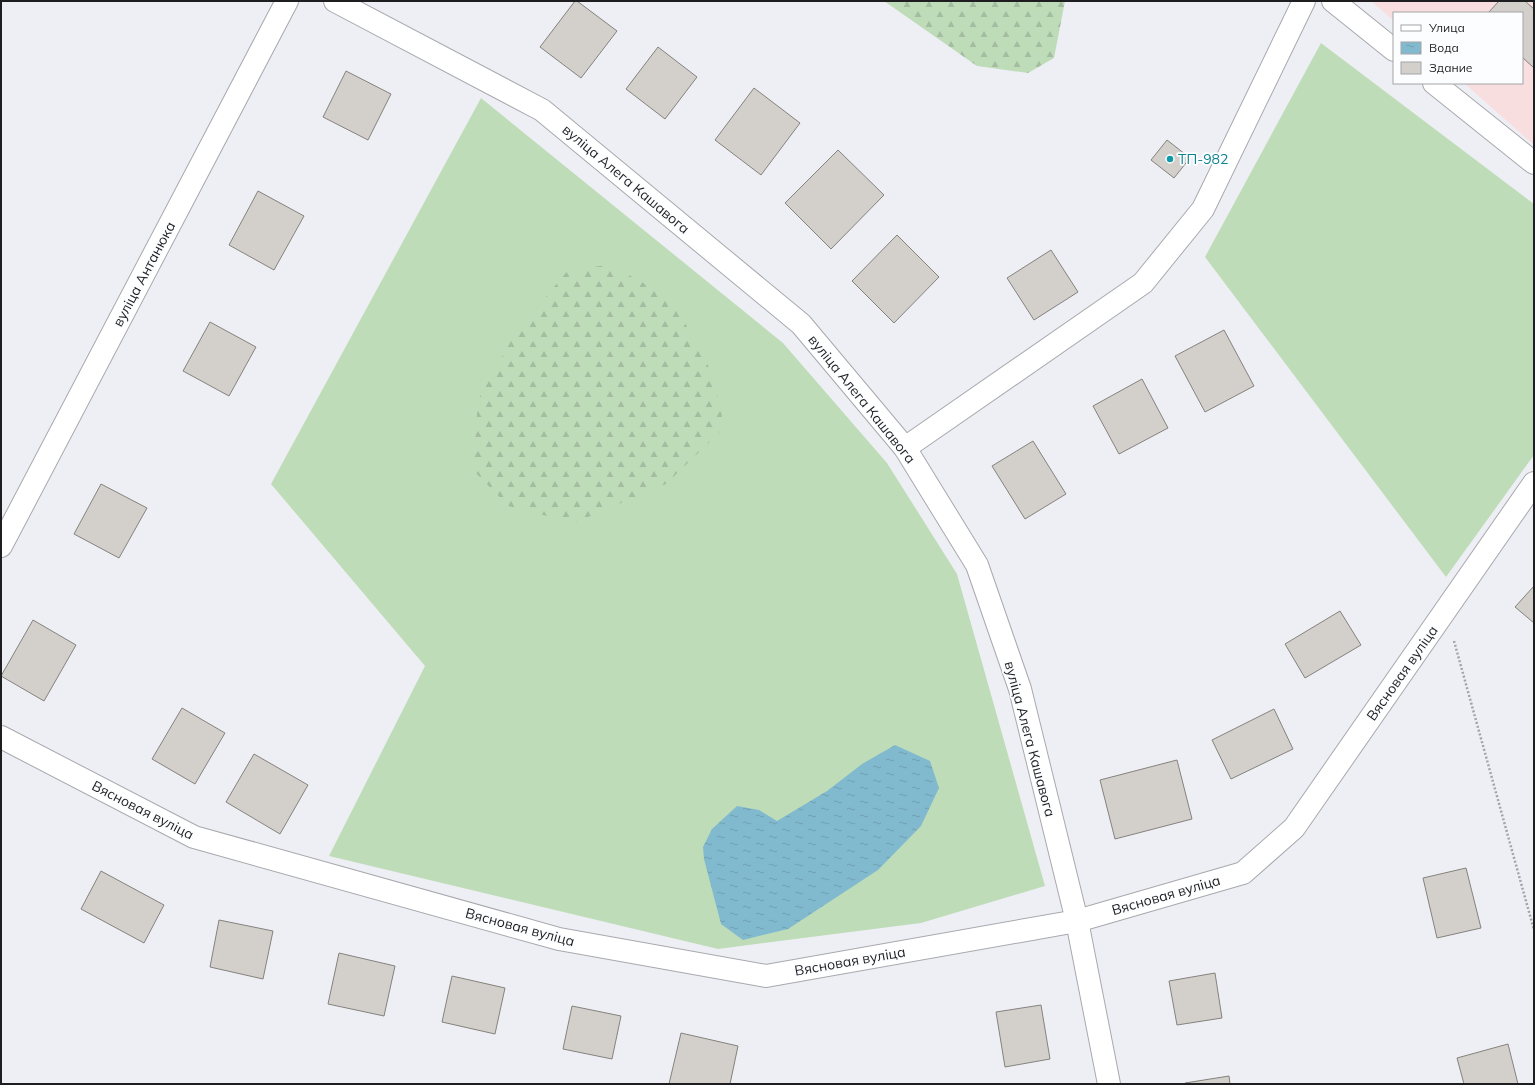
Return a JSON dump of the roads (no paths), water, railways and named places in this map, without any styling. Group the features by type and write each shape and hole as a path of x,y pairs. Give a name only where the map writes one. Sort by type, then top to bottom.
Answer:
{"street":[{"name":"вуліца Антанюка","path":"1,546 287,1"},
{"name":"вуліца Алега Кашавога","path":"335,1 542,110 801,324 905,448 977,565 1020,689 1077,921 1109,1084"},
{"path":"905,448 1143,283 1203,209 1304,1"},
{"path":"1333,1 1393,49"},
{"path":"1435,84 1534,163"},
{"name":"Вясновая вуліца","path":"1,737 194,837 559,939 766,976 1077,921 1243,873 1294,828 1534,483"}],"water":[{"path":"895,745 930,761 939,788 921,826 878,870 788,929 743,940 721,924 704,859 703,847 712,829 737,806 759,810 777,821 827,791 862,764"}],"place":[{"name":"ТП-982","path":"1170,159"}]}
